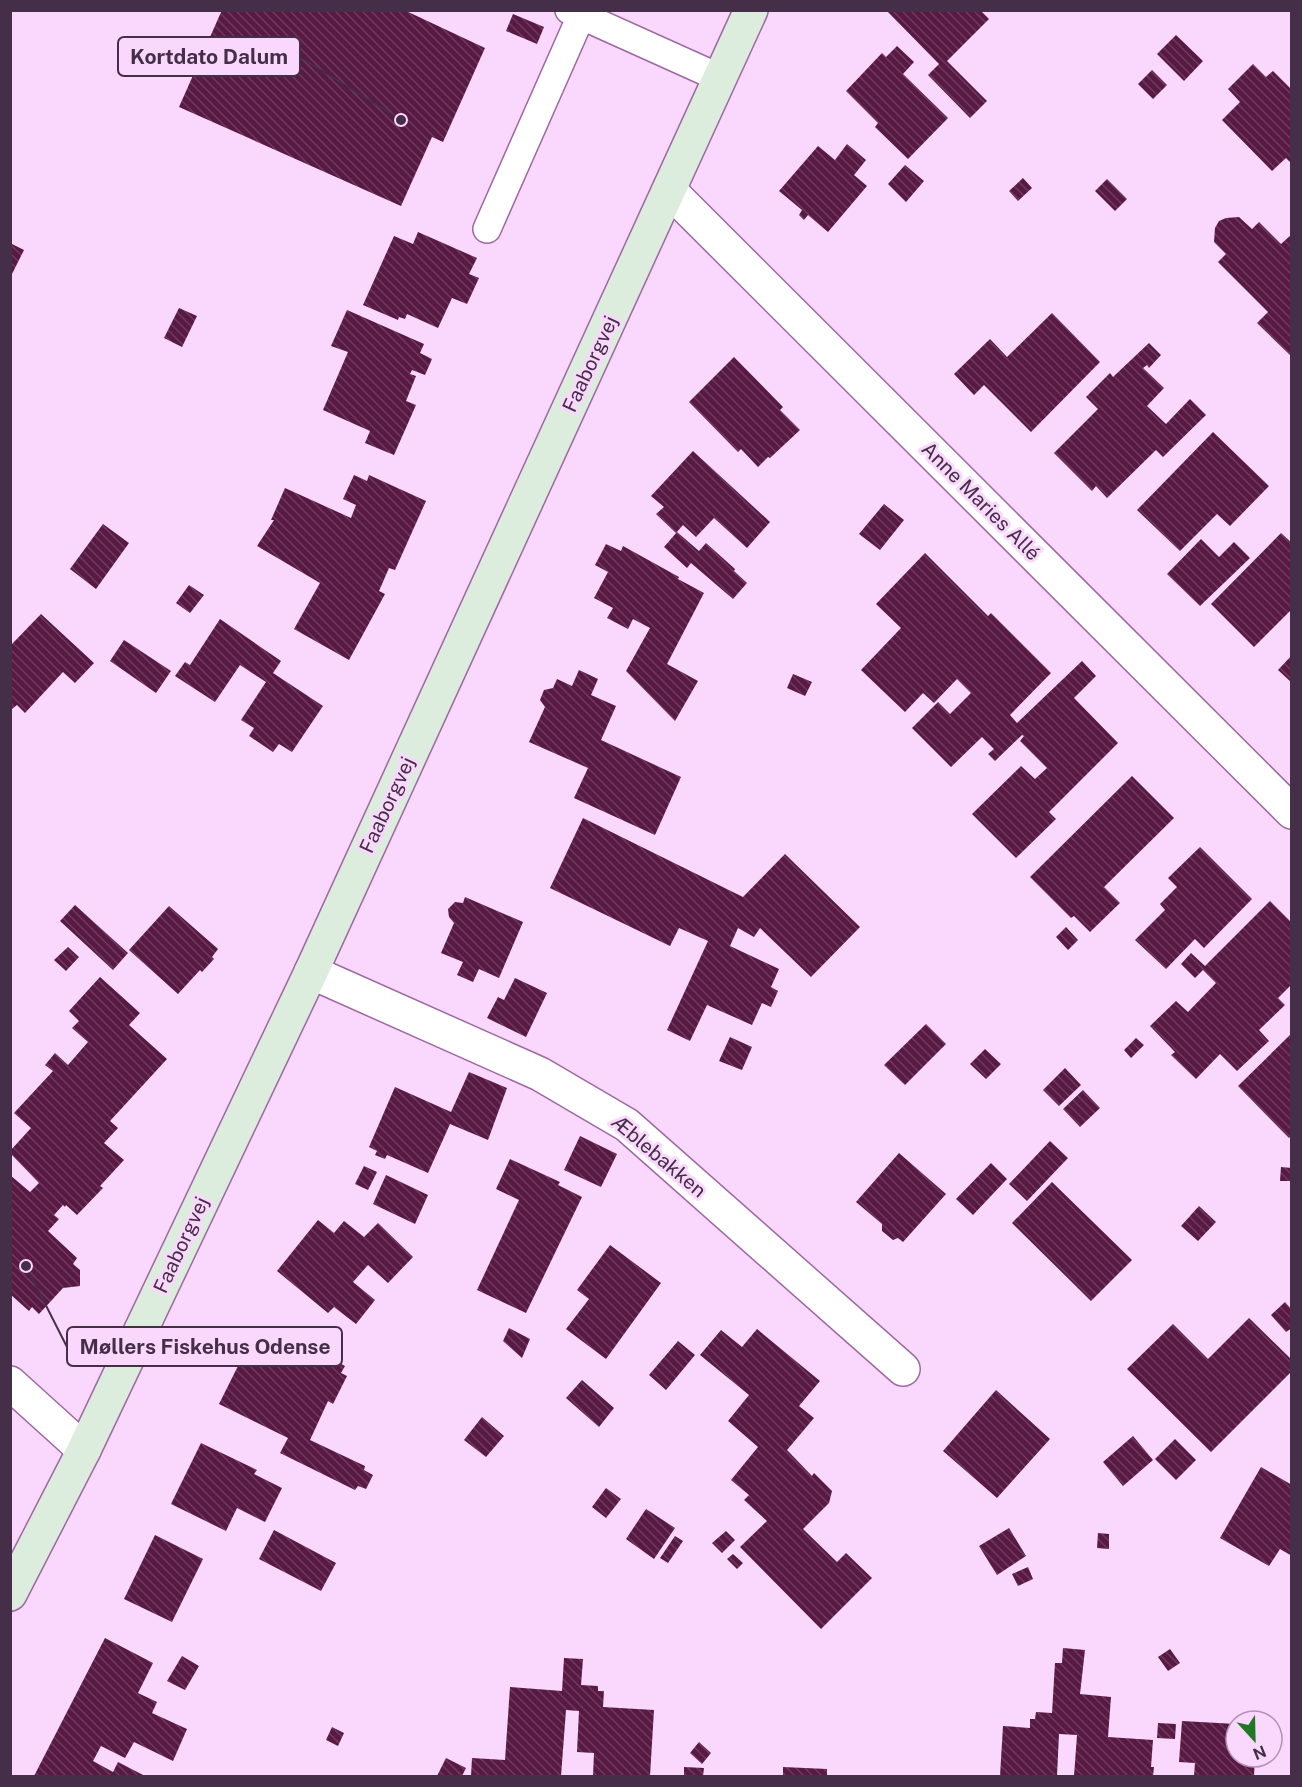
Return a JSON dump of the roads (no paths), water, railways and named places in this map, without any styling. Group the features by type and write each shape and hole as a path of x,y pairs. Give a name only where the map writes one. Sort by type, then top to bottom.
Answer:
{"main road":[{"name":"Faaborgvej","path":"10,1594 84,1450 311,972 751,10"}],"street":[{"name":"Anne Maries Allé","path":"670,190 1292,812"},
{"name":"Æblebakken","path":"311,972 540,1074 627,1125 903,1369"},
{"path":"10,1383 84,1450"}],"lane":[{"path":"487,229 575,13 720,78"}],"place":[{"name":"Kortdato Dalum","path":"401,120"},
{"name":"Møllers Fiskehus Odense","path":"26,1266"}]}
